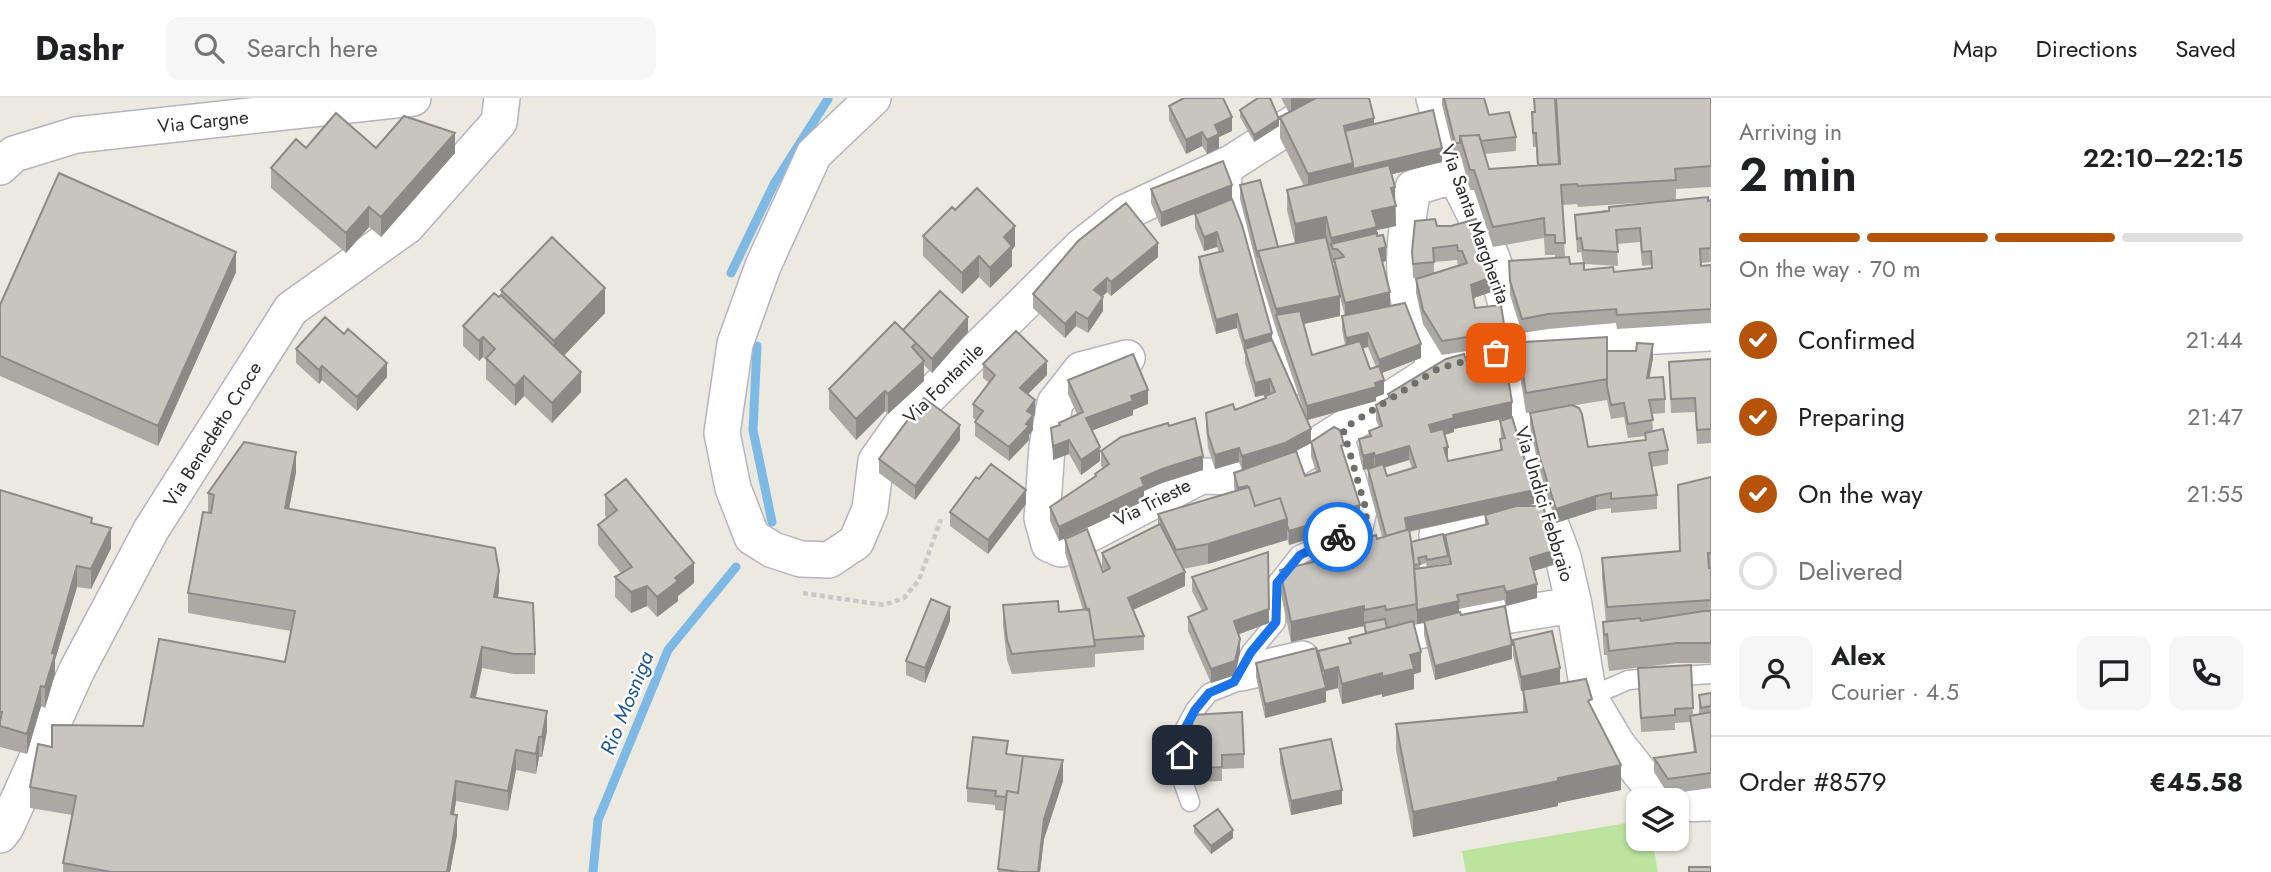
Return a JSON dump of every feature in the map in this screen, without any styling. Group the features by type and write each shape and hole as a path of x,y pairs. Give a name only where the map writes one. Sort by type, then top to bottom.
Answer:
{"street":[{"name":"Via Cargne","path":"0,167 14,154 76,135 413,98"},
{"name":"Via Benedetto Croce","path":"0,835 77,670 151,530 291,309 407,226 499,122 502,98"},
{"name":"Via Fontanile","path":"873,98 814,154 763,266 735,344 722,433 733,488 752,537 773,550 801,559 829,560 856,542 870,509 876,461 905,420 1081,247 1124,213 1233,162 1294,123 1340,98"},
{"name":"Via Santa Margherita","path":"1434,98 1455,175 1478,221 1514,270 1512,325 1516,350"},
{"path":"1439,368 1415,324 1404,275 1405,232 1413,188 1455,175"},
{"name":"Via Trieste","path":"1127,358 1081,370 1055,403 1047,447 1042,518 1049,544 1061,549 1201,477 1241,477 1289,463 1323,437 1439,368 1516,350 1532,343 1711,333"},
{"name":"Via Undici Febbraio","path":"1516,350 1512,372 1518,419 1533,477 1563,557 1589,697 1617,744 1652,788"},
{"path":"1437,535 1544,508"},
{"path":"1241,673 1445,625 1574,605"},
{"path":"1689,804 1711,803"}],"lane":[{"path":"1233,162 1232,185 1247,244 1295,399"},
{"path":"1190,802 1181,776 1182,734 1195,710 1209,693 1234,682 1251,652 1276,622 1277,583 1300,555 1364,526 1367,513 1323,437"},
{"path":"1589,697 1628,680 1711,674"}],"green space":[{"path":"1626,823 1626,851 1654,851 1658,872 1466,872 1462,851"}],"building":[{"path":"1184,98 1223,98 1232,117 1215,125 1219,134 1207,140 1202,132 1186,140 1169,106"},
{"path":"1258,98 1270,98 1279,119 1254,135 1240,110"},
{"path":"1316,98 1369,98 1374,118 1344,126 1353,163 1308,174 1280,117"},
{"path":"1444,98 1484,98 1489,115 1509,112 1516,137 1481,141 1479,135 1460,136 1460,143 1455,143"},
{"path":"1534,98 1555,98 1559,164 1538,165 1536,133 1533,133"},
{"path":"1556,98 1711,98 1711,166 1675,169 1676,180 1561,185 1565,243 1555,243 1555,235 1545,235 1544,218 1493,227 1474,170 1470,170 1460,136 1479,135 1489,169 1560,164"},
{"path":"1433,110 1442,148 1353,169 1345,131"},
{"path":"336,113 376,148 404,116 455,133 381,217 369,207 346,233 271,168 296,139 306,148"},
{"path":"1223,161 1232,185 1161,213 1151,189"},
{"path":"1389,165 1395,187 1391,188 1396,206 1372,211 1377,227 1331,238 1326,217 1295,224 1287,190"},
{"path":"59,173 236,252 158,426 0,356 0,305"},
{"path":"1260,180 1278,247 1258,251 1258,257 1240,185"},
{"path":"977,188 1015,226 1004,237 1012,246 990,268 979,256 962,273 923,236 952,207 955,210"},
{"path":"1708,197 1708,201 1711,200 1711,248 1700,249 1701,266 1711,265 1711,309 1617,315 1616,309 1548,314 1522,319 1510,281 1509,261 1569,257 1570,264 1584,263 1584,270 1613,267 1614,272 1652,268 1651,251 1642,252 1640,228 1616,230 1618,252 1583,250 1581,238 1577,239 1575,215 1609,211 1609,207"},
{"path":"1232,199 1242,225 1272,333 1244,341 1237,314 1216,320 1199,257 1223,251 1217,232 1204,237 1195,214"},
{"path":"1126,203 1158,243 1111,282 1107,278 1094,290 1103,297 1088,319 1076,312 1065,324 1033,294 1078,241"},
{"path":"1435,219 1437,226 1451,226 1476,219 1497,275 1471,285 1475,308 1501,305 1505,331 1442,341 1423,310 1416,279 1467,263 1457,245 1433,248 1434,262 1413,264 1415,221"},
{"path":"1377,233 1377,236 1383,235 1386,247 1379,249 1390,292 1345,303 1334,259 1344,257 1337,249 1333,249 1331,244"},
{"path":"552,237 605,288 554,341 501,290"},
{"path":"1326,237 1340,296 1276,309 1258,251"},
{"path":"940,291 968,317 932,359 903,330"},
{"path":"494,293 499,297 501,295 581,372 552,403 524,376 515,386 486,358 495,349 483,337 479,341 463,326"},
{"path":"1405,303 1421,344 1379,360 1368,333 1346,338 1342,316"},
{"path":"1300,311 1312,355 1360,341 1370,369 1379,366 1384,380 1375,383 1376,387 1307,406 1276,315"},
{"path":"325,317 344,334 348,329 387,363 357,397 322,366 319,370 296,349"},
{"path":"895,322 916,343 912,347 924,361 888,394 885,391 856,419 829,389"},
{"path":"1016,331 1047,361 1020,388 1035,400 1027,411 1033,415 1026,424 1029,426 1009,447 975,422 983,411 973,404 995,375 983,364"},
{"path":"1607,337 1607,379 1526,393 1519,349 1522,342"},
{"path":"1272,340 1311,429 1285,443 1242,456 1239,448 1215,455 1208,434 1206,413 1233,404 1235,410 1275,392 1270,379 1255,383 1245,349"},
{"path":"1637,343 1653,344 1647,378 1663,377 1665,399 1649,400 1653,420 1628,424 1624,403 1611,405 1607,386 1607,351 1636,351"},
{"path":"1133,354 1148,390 1131,396 1133,401 1086,418 1100,447 1081,460 1069,440 1053,446 1051,428 1083,412 1068,380"},
{"path":"1464,354 1471,373 1498,367 1500,360 1505,359 1512,402 1453,415 1454,418 1429,425 1431,432 1443,429 1448,447 1444,448 1448,461 1502,450 1500,439 1505,438 1500,421 1512,417 1534,490 1405,518 1407,530 1386,536 1368,469 1383,464 1387,476 1416,467 1409,446 1375,456 1374,453 1363,456 1359,439 1371,436 1369,431 1382,426 1376,405 1390,397 1388,394 1446,359"},
{"path":"1711,359 1711,429 1697,430 1695,398 1671,399 1669,362"},
{"path":"924,398 960,425 915,486 879,459"},
{"path":"1572,405 1579,408 1582,414 1588,447 1646,440 1645,433 1663,429 1668,450 1649,453 1657,495 1611,499 1611,493 1556,509 1539,455 1530,413"},
{"path":"1195,418 1203,456 1141,478 1144,486 1059,527 1050,507 1109,464 1101,451 1121,437"},
{"path":"1334,427 1340,430 1344,445 1341,446 1360,505 1289,531 1280,498 1255,506 1249,487 1238,488 1234,473 1296,451 1305,476 1320,471 1311,442"},
{"path":"244,442 296,452 285,508 495,548 499,571 494,597 533,603 535,654 514,654 482,647 471,697 547,711 542,737 539,737 536,754 516,750 508,791 456,781 451,814 457,815 447,872 111,872 63,863 76,796 30,787 38,744 52,747 52,725 143,726 159,639 285,662 295,611 188,593 203,512 211,513 214,495 208,493"},
{"path":"991,464 1026,490 988,540 950,512 976,477 979,479"},
{"path":"1711,477 1711,553 1708,553 1711,600 1607,607 1602,558 1680,551 1678,485"},
{"path":"626,479 694,563 675,578 678,581 657,597 647,586 631,592 615,577 632,567 598,525 617,510 605,495"},
{"path":"1249,487 1255,506 1280,498 1287,519 1208,544 1176,550 1158,514"},
{"path":"0,490 92,518 91,523 111,528 91,569 77,566 52,653 55,654 45,687 41,686 27,734 0,726"},
{"path":"1516,506 1543,506 1556,550 1530,558 1537,584 1506,592 1504,586 1457,595 1459,601 1417,610 1414,569 1451,564 1445,535 1488,524 1485,515"},
{"path":"1160,524 1185,572 1128,598 1144,636 1094,640 1089,609 1087,610 1065,539 1087,529 1103,572 1110,568 1102,553"},
{"path":"1409,529 1417,604 1386,610 1385,606 1364,610 1364,606 1291,622 1280,570 1329,558 1328,554 1319,556 1313,534 1328,530 1333,548 1376,535 1377,539"},
{"path":"1443,534 1448,556 1427,560 1426,556 1418,558 1420,564 1414,565 1411,542"},
{"path":"1268,552 1269,609 1234,621 1240,639 1235,661 1211,669 1188,617 1207,609 1192,577"},
{"path":"931,599 950,607 925,668 906,661"},
{"path":"1058,601 1059,612 1089,609 1095,646 1012,654 1007,640 1003,605"},
{"path":"1505,606 1512,645 1435,666 1424,621 1460,612 1461,615"},
{"path":"1711,611 1711,643 1677,643 1609,651 1603,622 1640,618 1641,621"},
{"path":"1385,619 1387,628 1366,633 1364,623"},
{"path":"1413,621 1421,652 1410,655 1414,669 1382,677 1382,673 1342,684 1338,667 1324,671 1318,651 1351,643 1349,638"},
{"path":"1552,631 1560,668 1521,677 1513,640"},
{"path":"1316,648 1326,688 1265,704 1256,663"},
{"path":"1691,665 1693,708 1675,709 1675,715 1641,718 1638,668"},
{"path":"1586,679 1592,699 1588,701 1621,765 1413,812 1396,724 1527,712 1523,690"},
{"path":"1711,693 1711,706 1701,708 1699,695"},
{"path":"1242,712 1244,754 1222,755 1222,767 1195,768 1192,715"},
{"path":"1711,712 1711,773 1668,779 1654,758 1696,752 1690,716"},
{"path":"973,737 1008,741 1006,754 1023,756 1018,793 1007,791 1006,797 995,796 996,791 967,788"},
{"path":"1331,739 1342,790 1291,801 1280,749"},
{"path":"1023,756 1063,760 1044,819 1038,872 998,869 1007,791 1018,793"},
{"path":"1218,809 1233,830 1211,846 1194,826"},
{"path":"1689,867 1711,867 1711,872 1689,872"}],"waterway":[{"name":"Rio Mosniga","path":"731,273 774,184 828,99"},
{"name":"Rio Mosniga","path":"757,346 753,430 772,522"},
{"name":"Rio Mosniga","path":"593,872 598,820 668,650 736,567"}],"way so far":[{"path":"1338,537 1364,526 1367,513 1343,429 1439,368 1496,353"}],"route":[{"path":"1182,755 1182,734 1195,710 1209,693 1234,682 1251,652 1276,622 1277,583 1300,555 1338,537"}]}
